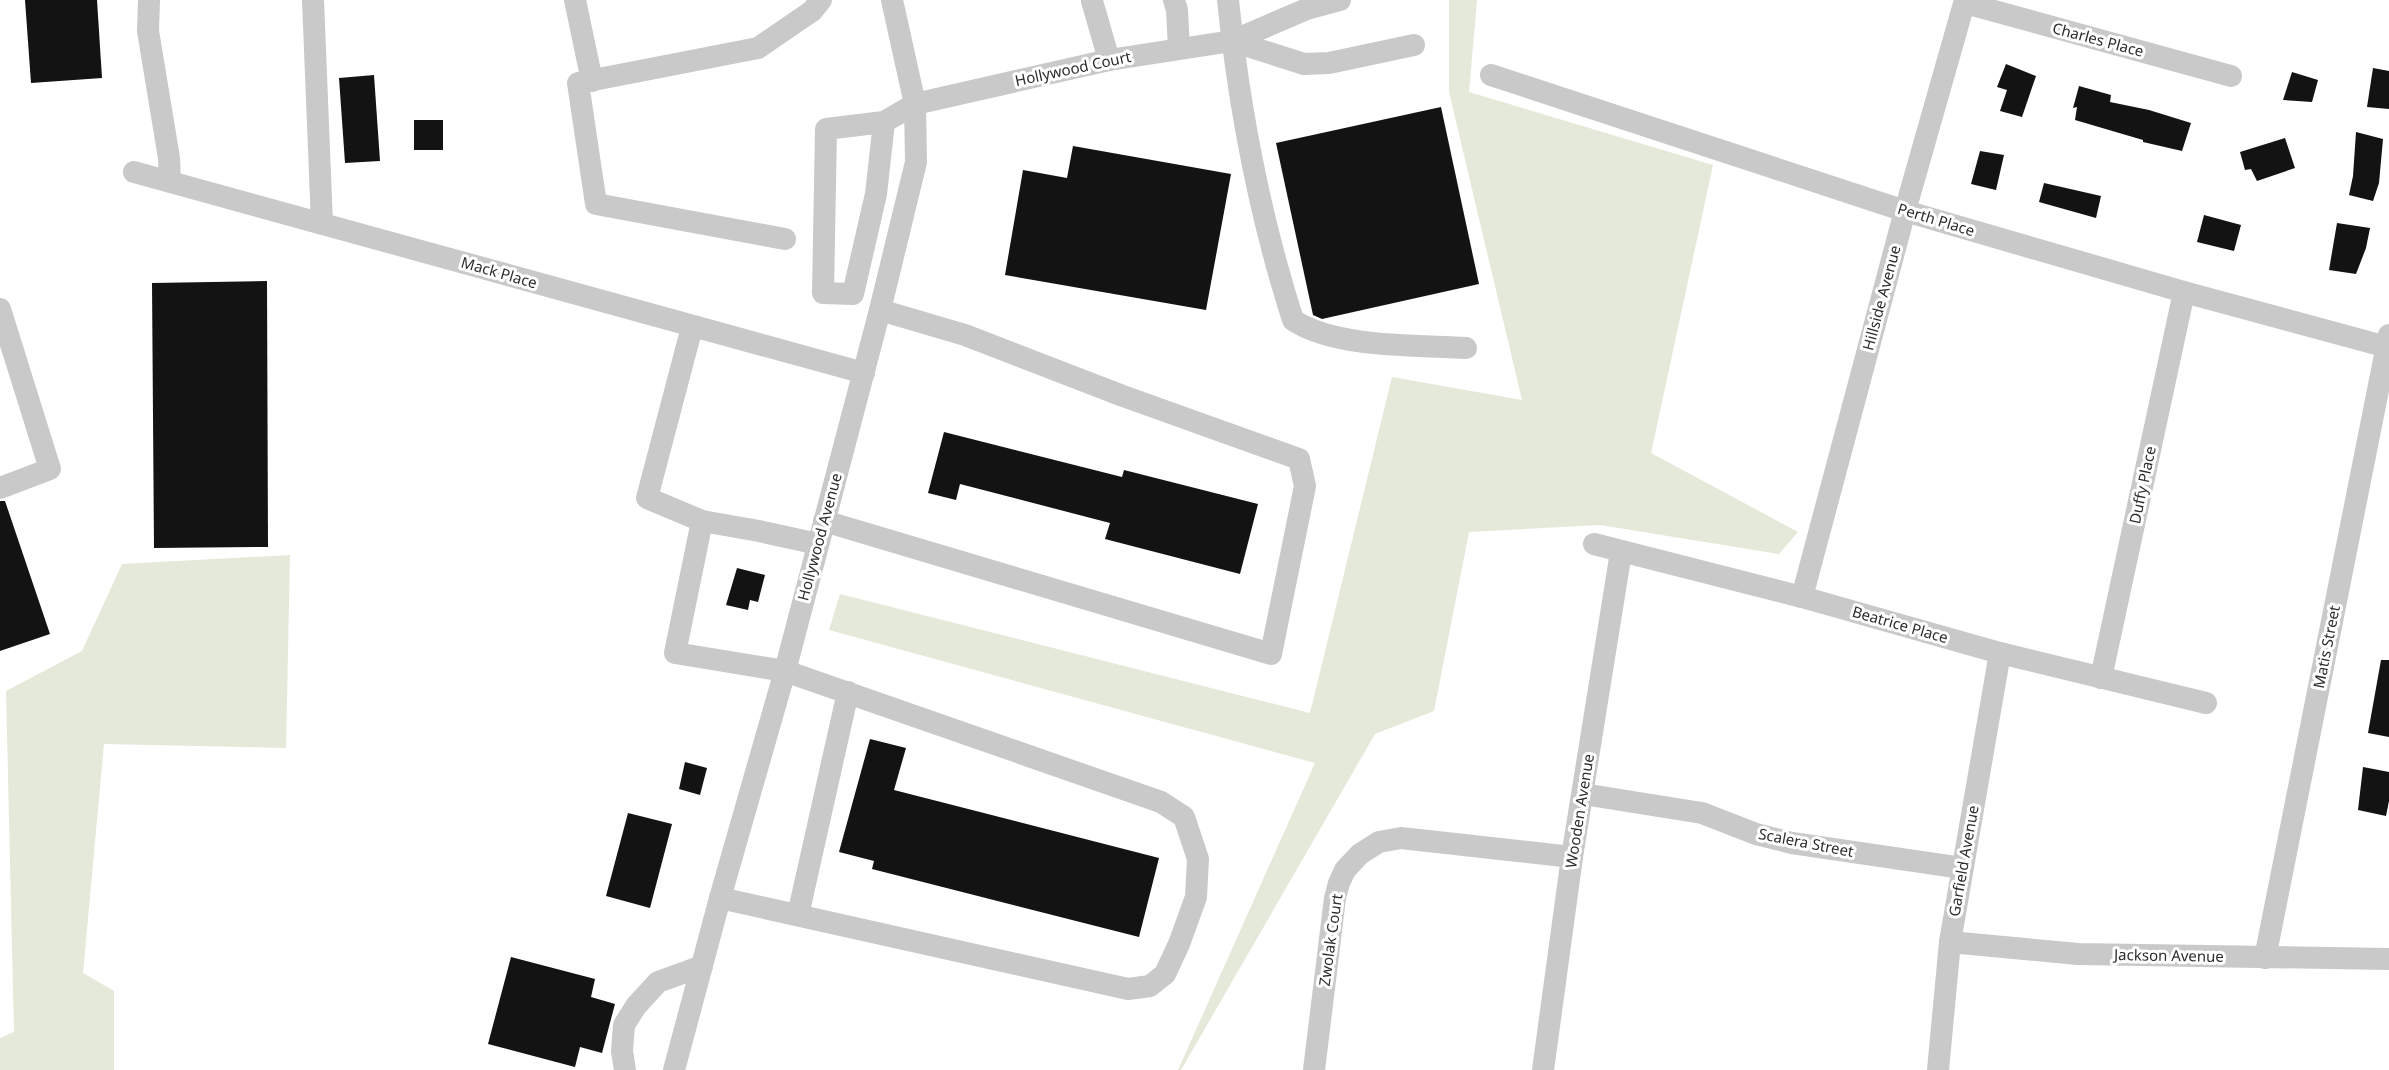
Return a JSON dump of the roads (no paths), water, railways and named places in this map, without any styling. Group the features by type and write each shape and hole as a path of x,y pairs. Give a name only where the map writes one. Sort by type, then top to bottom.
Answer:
{"street":[{"path":"149,0 148,31 169,158 170,182"},
{"path":"313,0 322,224"},
{"path":"574,0 592,81"},
{"path":"785,239 597,204 578,83 758,48 812,11 821,0"},
{"name":"Hollywood Avenue","path":"674,1070 785,671 864,373 916,162 915,104 891,0"},
{"path":"1174,0 1177,10 1179,49"},
{"path":"1228,0 1232,41 1262,204 1293,320 1306,329 1349,340 1466,348"},
{"path":"1232,41 1307,9 1340,0"},
{"path":"1092,1 1109,60"},
{"name":"Charles Place","path":"1965,2 2231,76"},
{"name":"Hillside Avenue","path":"1802,597 1905,211 1965,2"},
{"path":"1232,41 1304,64 1329,63 1414,45"},
{"name":"Hollywood Court","path":"885,122 915,104 1109,60 1232,41"},
{"name":"Perth Place","path":"1491,75 1905,211 2184,292 2388,341"},
{"path":"885,122 876,194 853,294 823,293 826,129 885,122"},
{"name":"Mack Place","path":"134,172 864,373"},
{"name":"Duffy Place","path":"2101,678 2184,292"},
{"path":"0,309 50,469 0,488"},
{"path":"824,521 1271,654 1305,486 1299,459 1123,396 964,334 880,310"},
{"path":"692,327 647,498 702,521 818,544"},
{"name":"Matis Street","path":"2265,958 2388,341"},
{"path":"702,521 675,653 785,671 1161,802 1184,818 1198,859 1196,897 1165,974 1150,986 1128,989 720,898"},
{"name":"Beatrice Place","path":"1594,544 1802,597 2000,653 2206,704"},
{"name":"Wooden Avenue","path":"1543,1070 1572,857 1621,552"},
{"name":"Garfield Avenue","path":"1938,1070 1950,942 2000,653"},
{"path":"798,915 848,692"},
{"name":"Scalera Street","path":"1583,794 1702,813 1756,834 1792,843 1962,868"},
{"name":"Zwolak Court","path":"1314,1070 1335,897 1345,870 1360,854 1379,842 1401,838 1572,857"},
{"name":"Jackson Avenue","path":"1950,942 2078,954 2389,959"},
{"path":"625,1070 622,1051 624,1025 636,1006 658,982 702,966"}]}
